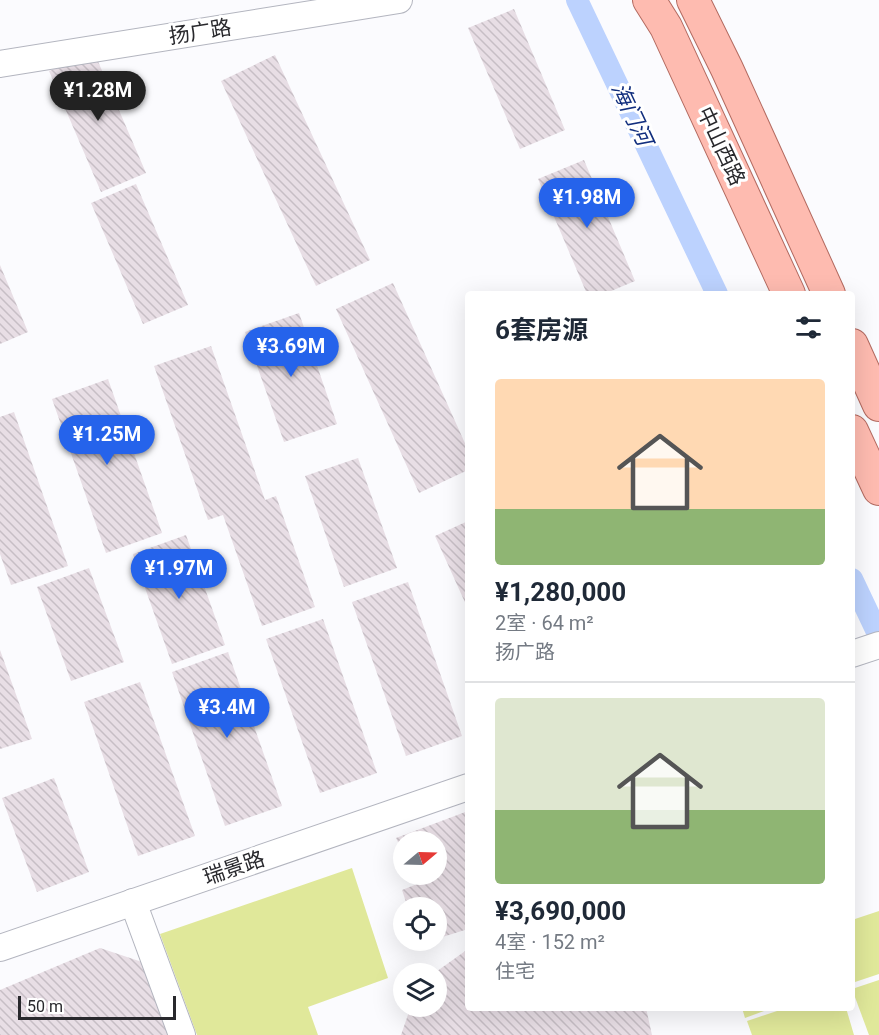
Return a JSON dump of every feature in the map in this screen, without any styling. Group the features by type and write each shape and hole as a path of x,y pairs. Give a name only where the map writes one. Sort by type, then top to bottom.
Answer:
{"main road":[{"name":"中山西路","path":"649,0 666,27 788,291"},
{"name":"中山西路","path":"696,3 828,291"},
{"path":"666,27 696,3"},
{"path":"855,352 879,405"},
{"path":"855,437 879,489"}],"street":[{"name":"扬广路","path":"0,64 399,0"},
{"path":"855,653 879,645"},
{"name":"瑞景路","path":"0,948 465,788"},
{"path":"134,902 183,1035"}],"green space":[{"path":"352,868 388,978 308,1007 318,1035 197,1035 160,934"},
{"path":"879,911 879,974 855,982 855,919"},
{"path":"879,980 879,1035 869,1035 855,997 855,988"},
{"path":"743,1011 764,1011 745,1018"},
{"path":"777,1011 847,1011 854,1035 752,1035 747,1021"}],"building":[{"path":"514,9 565,130 520,149 468,28"},
{"path":"94,52 146,173 101,192 49,71"},
{"path":"275,55 370,260 316,286 221,81"},
{"path":"584,160 635,281 611,291 586,291 538,179"},
{"path":"136,184 188,305 143,324 91,203"},
{"path":"0,265 28,332 0,344"},
{"path":"393,283 465,443 465,471 419,493 336,309"},
{"path":"299,313 337,424 284,442 245,332"},
{"path":"211,346 265,500 276,496 315,607 262,626 223,515 208,520 154,366"},
{"path":"108,379 162,533 106,553 52,399"},
{"path":"14,412 68,566 11,585 0,554 0,417"},
{"path":"358,458 397,568 344,587 305,476"},
{"path":"465,522 465,602 435,536"},
{"path":"186,535 225,645 172,664 133,554"},
{"path":"89,568 124,662 71,681 37,587"},
{"path":"408,582 462,736 406,756 352,602"},
{"path":"323,619 377,773 320,793 266,639"},
{"path":"0,650 32,739 0,749"},
{"path":"228,652 282,806 225,826 172,672"},
{"path":"140,682 195,836 138,856 84,702"},
{"path":"54,778 89,872 37,892 2,798"},
{"path":"465,812 465,930 447,936 447,897 404,897 402,890 414,885 447,885 447,831 415,831"},
{"path":"100,948 142,962 169,1035 0,1035 0,990"},
{"path":"465,951 465,1011 647,1011 652,1035 401,1035 407,1017 447,1017 447,964"}],"waterway":[{"name":"海门河","path":"577,0 716,291"},
{"name":"海门河","path":"855,585 879,636"}]}
